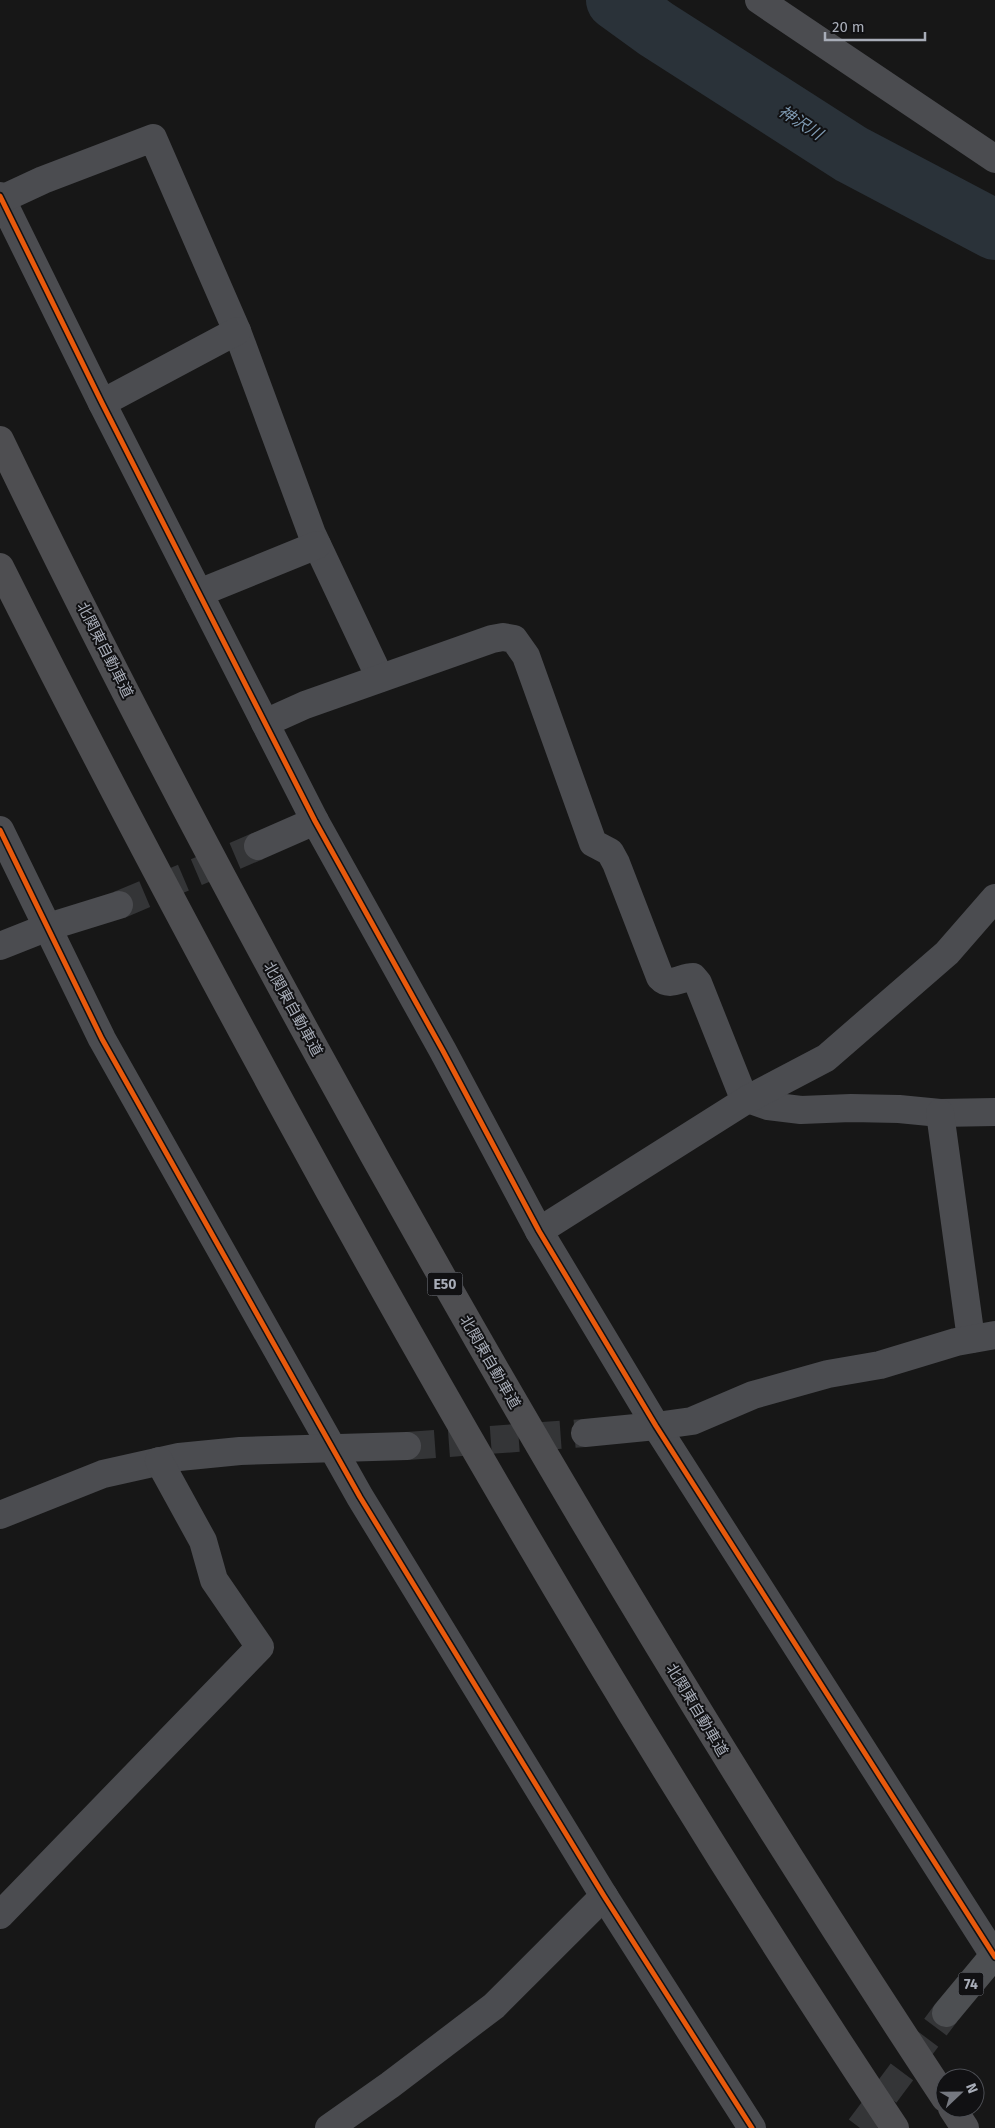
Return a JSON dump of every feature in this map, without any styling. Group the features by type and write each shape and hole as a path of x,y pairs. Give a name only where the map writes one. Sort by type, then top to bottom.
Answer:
{"highway":[{"name":"北関東自動車道","path":"0,440 239,911 405,1214 632,1603 757,1807 935,2083"},
{"path":"0,567 79,725 190,935 349,1227 453,1412 578,1626 698,1823 895,2128"}],"main road":[{"name":"74","path":"946,2013 995,1955"}],"street":[{"path":"759,0 995,159"},
{"path":"380,678 317,545 237,331 153,138 1,198 102,403 315,821 443,1051 539,1231 656,1426 995,1955"},
{"path":"102,403 237,331"},
{"path":"199,593 317,545"},
{"path":"265,723 305,705 492,640 503,637 514,639 526,656 593,843 610,852 616,863 660,977 664,982 670,983 686,977 693,977 698,982 742,1091 748,1099 768,1106 801,1110 880,1109 940,1113 995,1112"},
{"path":"258,846 315,821"},
{"path":"0,830 111,1055 333,1449 604,1896 752,2128"},
{"path":"539,1231 748,1099 826,1058 947,952 995,898"},
{"path":"0,946 48,927 120,905"},
{"path":"585,1433 692,1421 753,1395 828,1374 880,1366 983,1337 940,1113"},
{"path":"0,1515 103,1474 159,1461 240,1451 407,1446"},
{"path":"0,1915 260,1647 214,1580 203,1541 159,1461"},
{"path":"329,2128 390,2085 494,2006 604,1896"}],"waterway":[{"name":"神沢川","path":"616,0 656,29 851,154 995,230"},
{"path":"981,220 995,213"}],"tunnel":[{"path":"119,905 258,846"},
{"path":"407,1446 585,1433"},
{"path":"860,2128 946,2013"}],"cycle path":[{"path":"0,196 102,403 315,821 443,1051 539,1231 656,1426 995,1957"},
{"path":"0,830 102,1039 360,1497 604,1896 752,2128"}]}
